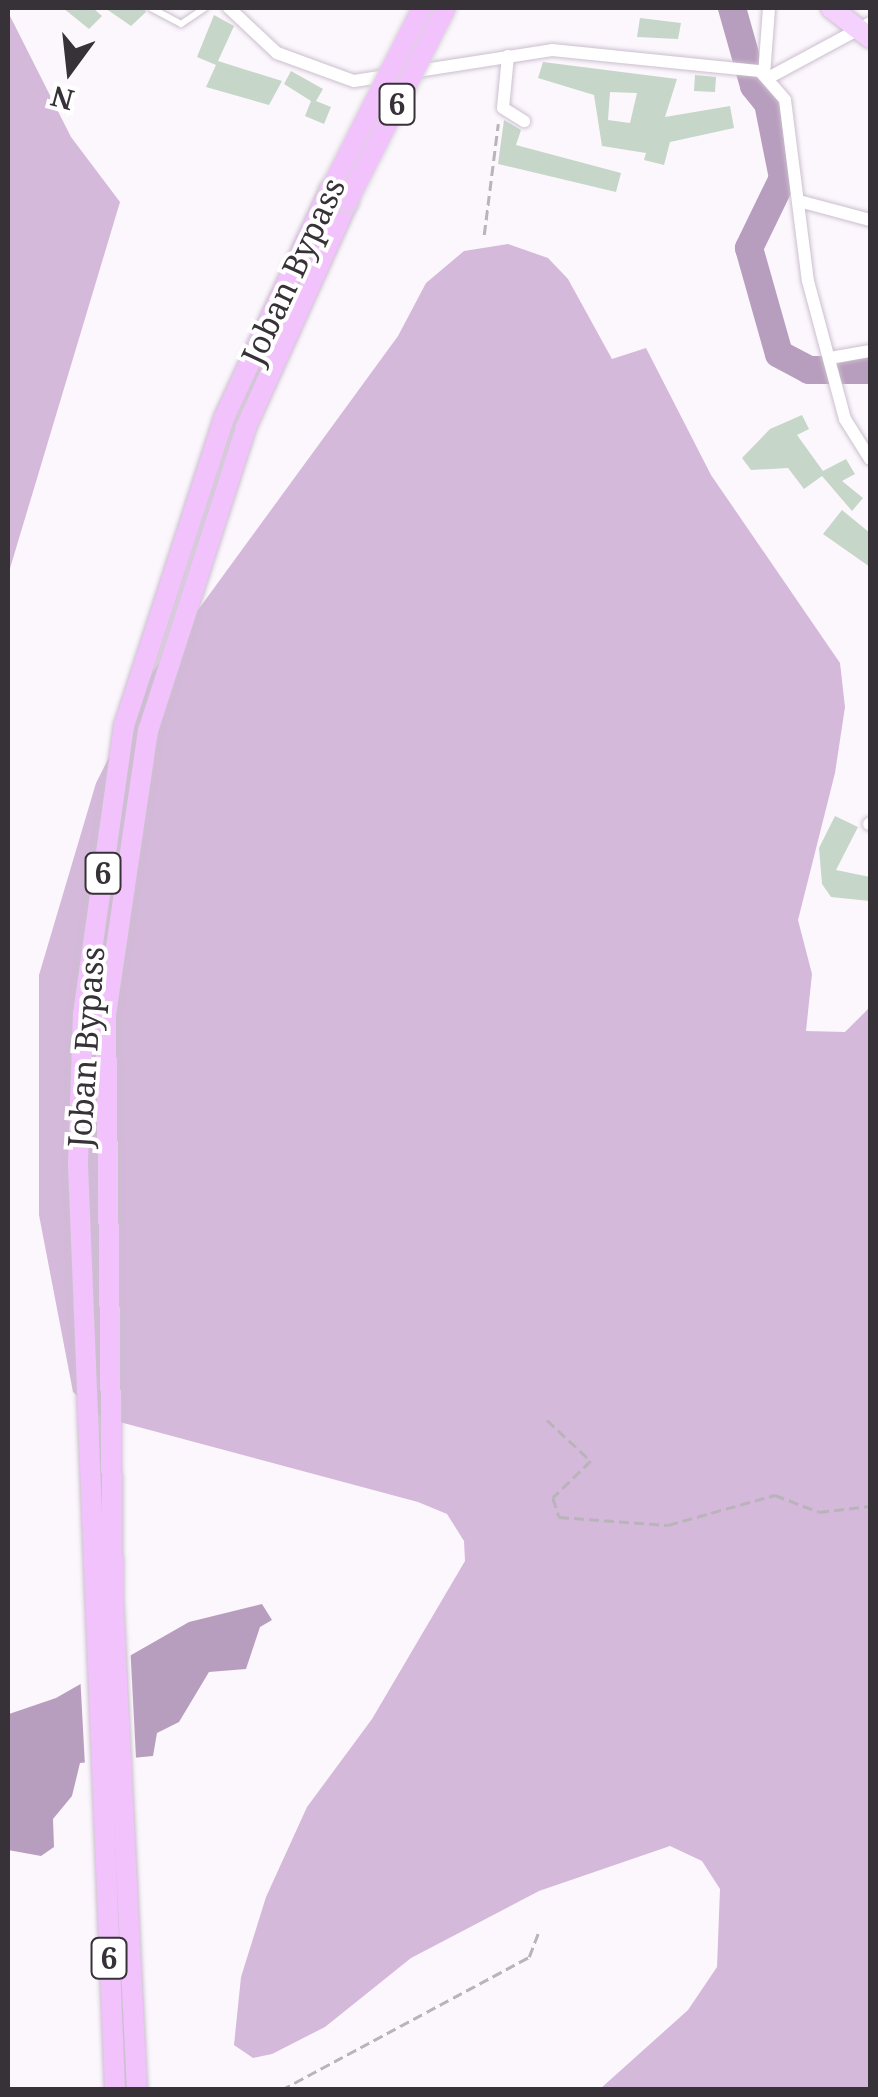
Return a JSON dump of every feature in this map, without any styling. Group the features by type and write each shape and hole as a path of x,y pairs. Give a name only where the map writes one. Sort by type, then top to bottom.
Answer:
{"highway":[{"name":"Joban Bypass","path":"114,2090 113,1827 103,1596 106,1015 148,732 246,427 339,195 422,8"},
{"name":"Joban Bypass","path":"339,195 446,8"},
{"name":"Joban Bypass","path":"113,1827 137,2090"}],"main road":[{"path":"831,8 867,30"}],"street":[{"path":"230,8 277,52 354,81 393,82 508,56 592,49 726,61 766,77 785,100 799,201 844,419 870,459"},
{"path":"766,77 769,8"},
{"path":"766,77 867,30"},
{"path":"508,56 503,108 524,121"},
{"path":"799,201 870,220"},
{"path":"830,358 870,351"}],"lane":[{"path":"151,8 181,24 205,8"}],"path":[{"path":"484,236 503,108"},
{"path":"547,1420 591,1461 553,1498 559,1517 668,1525 775,1495 819,1512 870,1506"},
{"path":"281,2090 529,1957 538,1933"}],"shaded area":[{"path":"8,12 71,137 120,202 8,575"},
{"path":"508,244 548,258 568,279 612,359 646,348 711,475 840,663 845,707 835,773 798,920 812,974 806,1031 845,1032 870,1007 870,2089 600,2089 688,2010 717,1967 720,1889 702,1861 670,1846 539,1891 411,1958 325,2027 272,2054 253,2058 234,2045 241,1977 266,1897 307,1807 372,1719 465,1561 464,1541 447,1514 418,1502 101,1417 73,1392 39,1215 39,975 96,783 152,673 398,336 426,283 464,251"},
{"path":"262,1604 272,1620 260,1627 246,1669 209,1672 179,1722 157,1733 153,1756 80,1763 72,1796 53,1819 54,1847 41,1856 8,1850 9,1714 56,1698 189,1622"}],"pier":[{"path":"130,1643 136,1758 85,1766 80,1673"}],"building":[{"path":"63,8 93,8 102,16 89,29"},
{"path":"105,8 144,8 146,12 131,26"},
{"path":"214,15 234,26 218,61 282,81 269,105 206,87 216,65 197,57"},
{"path":"640,18 681,23 678,39 637,37"},
{"path":"543,62 677,79 665,117 730,106 734,128 670,142 664,165 644,160 646,153 602,146 594,95 538,78","holes":["610,92 637,93 630,123 608,120"]},
{"path":"291,71 323,89 316,101 331,107 324,124 305,116 311,101 284,84"},
{"path":"695,75 716,77 715,92 694,91"},
{"path":"504,120 521,130 516,145 621,173 616,192 498,164"},
{"path":"802,415 809,429 797,435 823,471 846,459 855,474 842,481 863,498 852,511 822,476 804,489 788,468 751,470 742,458 770,429"},
{"path":"842,510 870,533 870,567 823,534"},
{"path":"835,816 858,827 836,870 870,877 870,901 831,897 822,884 819,848"}],"waterway":[{"path":"732,8 754,86 768,103 783,178 749,248 779,354 809,370 870,370"}]}
